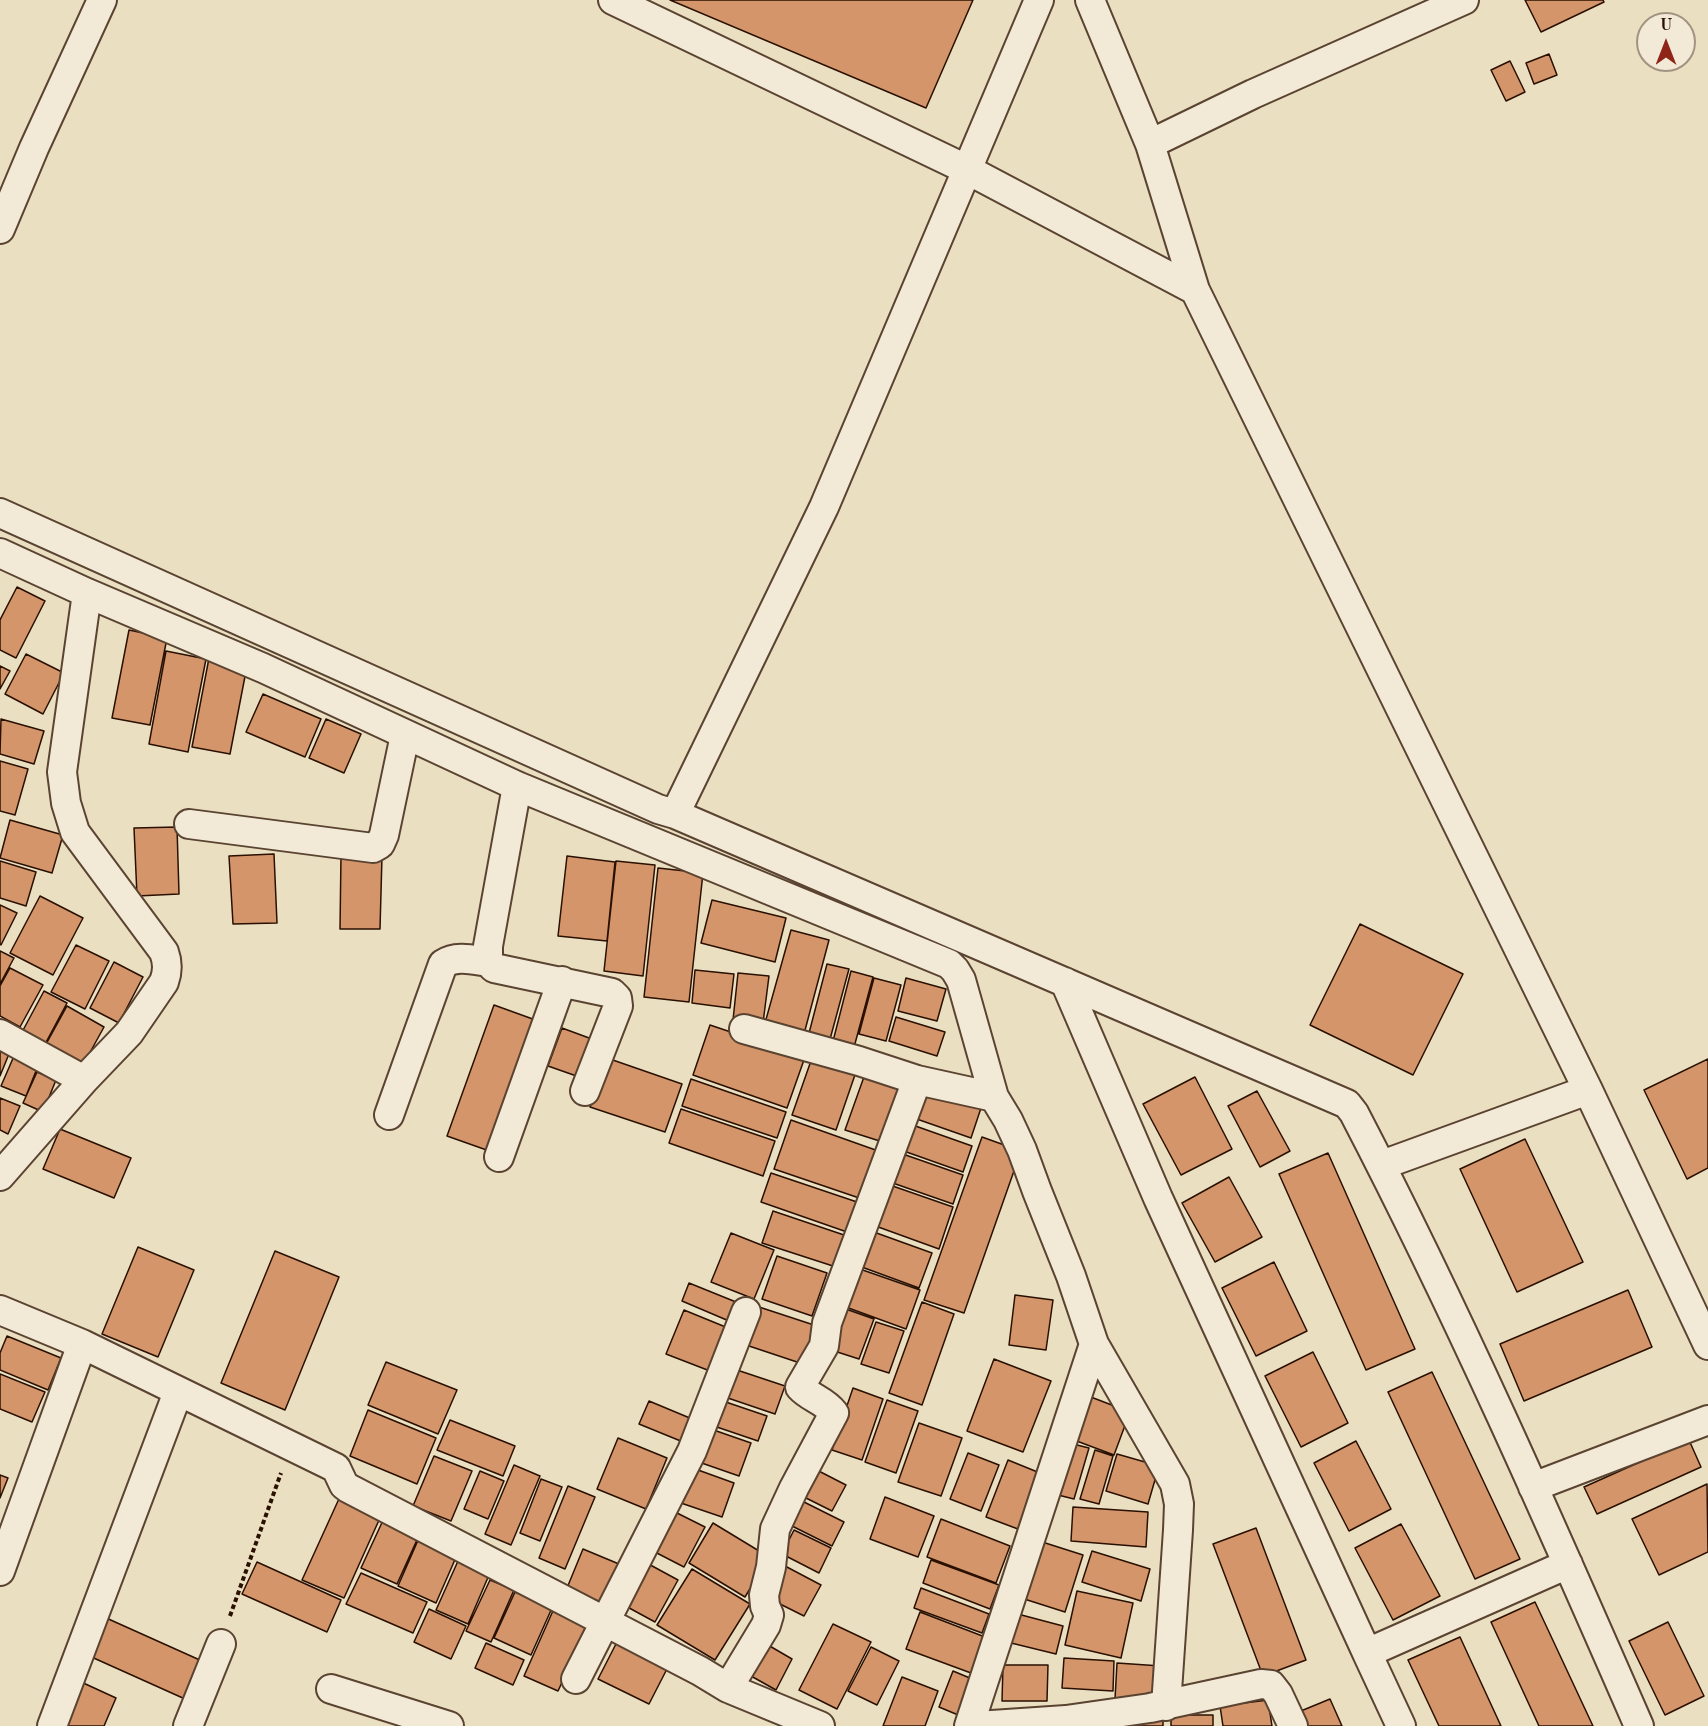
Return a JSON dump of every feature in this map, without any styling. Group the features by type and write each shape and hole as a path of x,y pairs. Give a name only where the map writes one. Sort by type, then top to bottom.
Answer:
{"street":[{"path":"0,229 34,148 102,0"},
{"path":"613,0 647,7 966,169 1195,290"},
{"path":"675,814 824,507 1039,0"},
{"path":"1090,0 1150,144 1195,290 1587,1090 1708,1345"},
{"path":"1150,144 1253,94 1464,0"},
{"path":"0,513 658,809 675,814 1347,1104 1382,1165 1425,1250 1639,1726"},
{"path":"0,554 263,668 517,786 950,964 961,980 994,1097 1022,1150 1036,1191 1071,1276 1094,1344 1174,1484 1179,1503 1166,1706"},
{"path":"0,1176 84,1080 129,1033 164,982 167,965 164,952 75,832 65,796 62,772 87,593"},
{"path":"189,824 373,848 380,844 384,836 405,735"},
{"path":"488,962 488,946 517,786"},
{"path":"389,1115 443,964 451,959 459,958 488,962 494,968 612,993 617,998 618,1006 585,1091"},
{"path":"499,1157 562,981"},
{"path":"1065,982 1158,1198 1401,1726"},
{"path":"744,1029 859,1061 917,1080 994,1097"},
{"path":"0,1034 84,1080"},
{"path":"728,1688 766,1625 769,1615 764,1595 771,1567 775,1529 834,1413 827,1404 800,1387 824,1346 827,1323 917,1080"},
{"path":"1382,1165 1587,1090"},
{"path":"0,1310 82,1344 336,1468 344,1485 348,1488 700,1671 728,1688 820,1726"},
{"path":"576,1679 692,1451 746,1312"},
{"path":"0,1571 82,1344"},
{"path":"969,1726 1094,1344"},
{"path":"52,1726 178,1392"},
{"path":"1533,1487 1708,1420"},
{"path":"1367,1653 1568,1564"},
{"path":"188,1726 220,1644"},
{"path":"978,1726 1066,1720 1166,1706 1261,1684 1271,1685 1278,1694 1293,1726"},
{"path":"331,1689 449,1726"}],"path":[{"path":"220,1644 290,1447"}],"building":[{"path":"670,0 973,0 926,108"},
{"path":"1525,0 1603,0 1604,2 1541,32"},
{"path":"1549,54 1557,75 1534,84 1526,63"},
{"path":"1510,61 1525,92 1506,101 1491,70"},
{"path":"17,587 45,601 16,658 0,650 0,620"},
{"path":"129,630 167,638 150,725 112,718"},
{"path":"166,651 206,659 188,752 149,744"},
{"path":"26,654 64,673 43,714 5,694"},
{"path":"209,658 247,666 230,754 192,747"},
{"path":"0,666 10,671 0,689"},
{"path":"263,694 321,719 305,757 246,732"},
{"path":"1,719 44,731 34,764 0,754"},
{"path":"326,719 361,734 344,773 309,758"},
{"path":"0,761 28,769 15,815 0,811"},
{"path":"10,820 63,835 52,873 0,858"},
{"path":"177,827 179,894 137,896 134,828"},
{"path":"274,854 277,923 233,924 229,856"},
{"path":"341,855 382,856 380,929 340,929"},
{"path":"567,856 615,862 607,941 558,936"},
{"path":"0,861 36,872 26,906 0,898"},
{"path":"616,861 655,865 643,976 604,971"},
{"path":"658,868 703,873 689,1002 644,997"},
{"path":"40,896 83,918 53,975 10,953"},
{"path":"712,900 786,918 775,962 701,943"},
{"path":"0,905 17,913 1,945 0,944"},
{"path":"1360,924 1463,974 1413,1075 1310,1025"},
{"path":"791,930 829,940 804,1034 765,1023"},
{"path":"76,945 109,961 85,1009 51,992"},
{"path":"0,951 14,958 0,984"},
{"path":"114,962 143,977 119,1023 90,1008"},
{"path":"827,964 849,969 829,1043 808,1037"},
{"path":"10,968 43,985 20,1027 0,1016 0,986"},
{"path":"695,970 734,974 730,1008 692,1003"},
{"path":"851,971 873,977 853,1051 832,1045"},
{"path":"738,973 769,976 763,1023 733,1020"},
{"path":"874,978 901,985 886,1041 859,1034"},
{"path":"906,978 946,989 937,1021 898,1011"},
{"path":"44,991 67,1003 44,1046 21,1034"},
{"path":"494,1005 541,1022 495,1153 447,1136"},
{"path":"67,1006 104,1027 82,1067 45,1046"},
{"path":"896,1017 945,1032 937,1056 889,1041"},
{"path":"710,1025 805,1057 787,1108 693,1075"},
{"path":"562,1028 600,1042 585,1079 548,1066"},
{"path":"0,1045 11,1049 0,1076"},
{"path":"813,1055 857,1069 836,1130 792,1115"},
{"path":"14,1056 38,1066 26,1096 1,1086"},
{"path":"607,1058 682,1084 665,1132 590,1107"},
{"path":"1708,1059 1708,1168 1687,1179 1644,1090"},
{"path":"37,1072 56,1080 43,1112 23,1103"},
{"path":"865,1074 905,1088 886,1143 845,1130"},
{"path":"1195,1077 1232,1149 1181,1175 1143,1104"},
{"path":"691,1079 786,1112 777,1138 682,1106"},
{"path":"921,1087 981,1108 971,1138 911,1117"},
{"path":"1257,1091 1290,1151 1260,1167 1228,1106"},
{"path":"0,1098 20,1106 8,1134 0,1130"},
{"path":"681,1109 775,1141 763,1176 669,1143"},
{"path":"791,1120 884,1153 868,1201 774,1169"},
{"path":"907,1123 972,1146 963,1172 898,1149"},
{"path":"60,1129 131,1158 114,1198 43,1169"},
{"path":"982,1137 1021,1151 964,1313 924,1300"},
{"path":"1525,1139 1583,1262 1517,1292 1460,1169"},
{"path":"897,1152 963,1175 953,1204 887,1181"},
{"path":"1328,1153 1415,1349 1366,1370 1279,1174"},
{"path":"771,1173 857,1202 847,1232 761,1202"},
{"path":"1229,1177 1262,1237 1215,1262 1182,1203"},
{"path":"884,1183 953,1207 939,1249 870,1224"},
{"path":"773,1211 847,1236 836,1267 762,1243"},
{"path":"871,1231 932,1253 919,1288 859,1266"},
{"path":"731,1233 774,1250 754,1299 711,1282"},
{"path":"138,1247 194,1270 158,1357 102,1334"},
{"path":"275,1251 339,1277 285,1410 221,1383"},
{"path":"777,1256 827,1273 812,1316 762,1299"},
{"path":"1274,1262 1307,1331 1256,1356 1222,1288"},
{"path":"857,1268 920,1290 906,1329 843,1306"},
{"path":"689,1283 736,1302 729,1321 682,1301"},
{"path":"1628,1290 1652,1347 1524,1401 1500,1344"},
{"path":"1015,1295 1053,1300 1046,1350 1009,1345"},
{"path":"922,1302 954,1314 922,1405 889,1393"},
{"path":"753,1305 820,1327 806,1365 740,1343"},
{"path":"843,1308 874,1319 859,1359 828,1349"},
{"path":"684,1310 728,1328 710,1371 666,1354"},
{"path":"876,1322 904,1331 889,1373 861,1364"},
{"path":"7,1336 61,1358 48,1390 0,1370 0,1353"},
{"path":"1313,1352 1348,1423 1301,1447 1265,1376"},
{"path":"994,1359 1051,1381 1023,1452 967,1431"},
{"path":"386,1362 457,1390 438,1434 368,1405"},
{"path":"728,1367 785,1386 775,1414 719,1395"},
{"path":"1432,1372 1520,1559 1475,1579 1388,1392"},
{"path":"0,1374 45,1392 32,1422 0,1409"},
{"path":"853,1388 883,1399 862,1460 832,1450"},
{"path":"1083,1394 1130,1412 1114,1455 1066,1437"},
{"path":"717,1399 767,1416 758,1441 708,1424"},
{"path":"887,1400 918,1411 896,1473 865,1462"},
{"path":"649,1401 697,1421 688,1444 639,1424"},
{"path":"368,1410 436,1438 417,1484 350,1456"},
{"path":"450,1420 515,1446 503,1476 437,1450"},
{"path":"919,1423 962,1438 941,1496 898,1482"},
{"path":"705,1427 751,1443 739,1476 693,1460"},
{"path":"618,1438 667,1458 646,1509 597,1489"},
{"path":"1689,1440 1701,1467 1597,1514 1584,1487"},
{"path":"1356,1441 1391,1509 1349,1531 1314,1463"},
{"path":"1065,1442 1089,1448 1074,1499 1050,1493"},
{"path":"1095,1450 1113,1456 1099,1504 1080,1499"},
{"path":"968,1453 999,1465 981,1511 950,1499"},
{"path":"1117,1454 1159,1466 1148,1504 1106,1491"},
{"path":"434,1456 472,1471 451,1521 413,1506"},
{"path":"1008,1460 1040,1473 1018,1529 986,1517"},
{"path":"514,1465 540,1476 511,1545 485,1534"},
{"path":"687,1466 734,1483 722,1517 675,1501"},
{"path":"809,1466 846,1485 832,1511 796,1493"},
{"path":"480,1471 504,1481 488,1519 464,1509"},
{"path":"0,1475 8,1478 0,1498"},
{"path":"541,1479 562,1487 540,1541 520,1533"},
{"path":"1707,1484 1708,1552 1659,1575 1632,1519"},
{"path":"568,1486 595,1497 565,1569 539,1558"},
{"path":"343,1490 384,1509 344,1598 302,1580"},
{"path":"885,1497 934,1516 918,1557 870,1539"},
{"path":"796,1498 844,1522 832,1546 784,1522"},
{"path":"1073,1507 1148,1512 1146,1547 1071,1541"},
{"path":"669,1509 705,1527 684,1567 649,1549"},
{"path":"385,1516 421,1531 397,1584 361,1568"},
{"path":"941,1519 1010,1546 996,1583 927,1557"},
{"path":"713,1523 769,1557 745,1597 689,1563"},
{"path":"1401,1524 1440,1596 1393,1620 1355,1548"},
{"path":"1256,1528 1306,1660 1263,1676 1213,1544"},
{"path":"794,1530 831,1548 819,1573 782,1554"},
{"path":"419,1538 457,1555 436,1603 398,1586"},
{"path":"1036,1540 1083,1555 1065,1612 1018,1597"},
{"path":"583,1549 619,1564 603,1603 567,1588"},
{"path":"1092,1551 1150,1569 1141,1601 1082,1582"},
{"path":"931,1560 999,1585 990,1609 923,1583"},
{"path":"458,1561 489,1575 468,1624 436,1610"},
{"path":"643,1561 678,1580 655,1622 620,1603"},
{"path":"257,1562 341,1600 327,1632 242,1594"},
{"path":"785,1566 821,1585 804,1616 768,1598"},
{"path":"692,1569 750,1604 715,1660 657,1625"},
{"path":"361,1573 427,1602 413,1633 346,1604"},
{"path":"490,1580 514,1590 491,1642 466,1631"},
{"path":"921,1588 989,1614 982,1633 914,1608"},
{"path":"1077,1591 1133,1603 1121,1658 1065,1645"},
{"path":"515,1592 552,1608 531,1655 494,1638"},
{"path":"1535,1602 1593,1726 1539,1726 1491,1622"},
{"path":"556,1604 591,1620 558,1691 524,1676"},
{"path":"429,1609 466,1626 451,1659 414,1642"},
{"path":"920,1612 985,1637 971,1673 906,1649"},
{"path":"1014,1613 1063,1626 1056,1654 1007,1642"},
{"path":"104,1617 202,1661 185,1699 87,1655"},
{"path":"1668,1622 1704,1696 1665,1715 1629,1641"},
{"path":"833,1624 871,1642 837,1709 799,1690"},
{"path":"1460,1637 1501,1726 1439,1726 1408,1660"},
{"path":"618,1640 669,1665 649,1704 598,1679"},
{"path":"486,1643 524,1660 513,1685 475,1668"},
{"path":"768,1645 792,1659 776,1690 751,1676"},
{"path":"871,1647 899,1661 877,1705 848,1691"},
{"path":"1064,1658 1114,1661 1113,1691 1062,1688"},
{"path":"1117,1663 1161,1666 1159,1701 1115,1699"},
{"path":"1003,1665 1048,1665 1047,1701 1002,1701"},
{"path":"953,1671 977,1681 963,1717 939,1707"},
{"path":"902,1677 938,1691 925,1726 883,1726"},
{"path":"79,1681 116,1698 104,1726 59,1726"},
{"path":"1330,1699 1342,1726 1302,1726 1296,1713"},
{"path":"1268,1700 1272,1726 1223,1726 1220,1706"},
{"path":"1163,1713 1163,1726 1120,1726"},
{"path":"1171,1715 1213,1715 1213,1726 1171,1726"}]}
